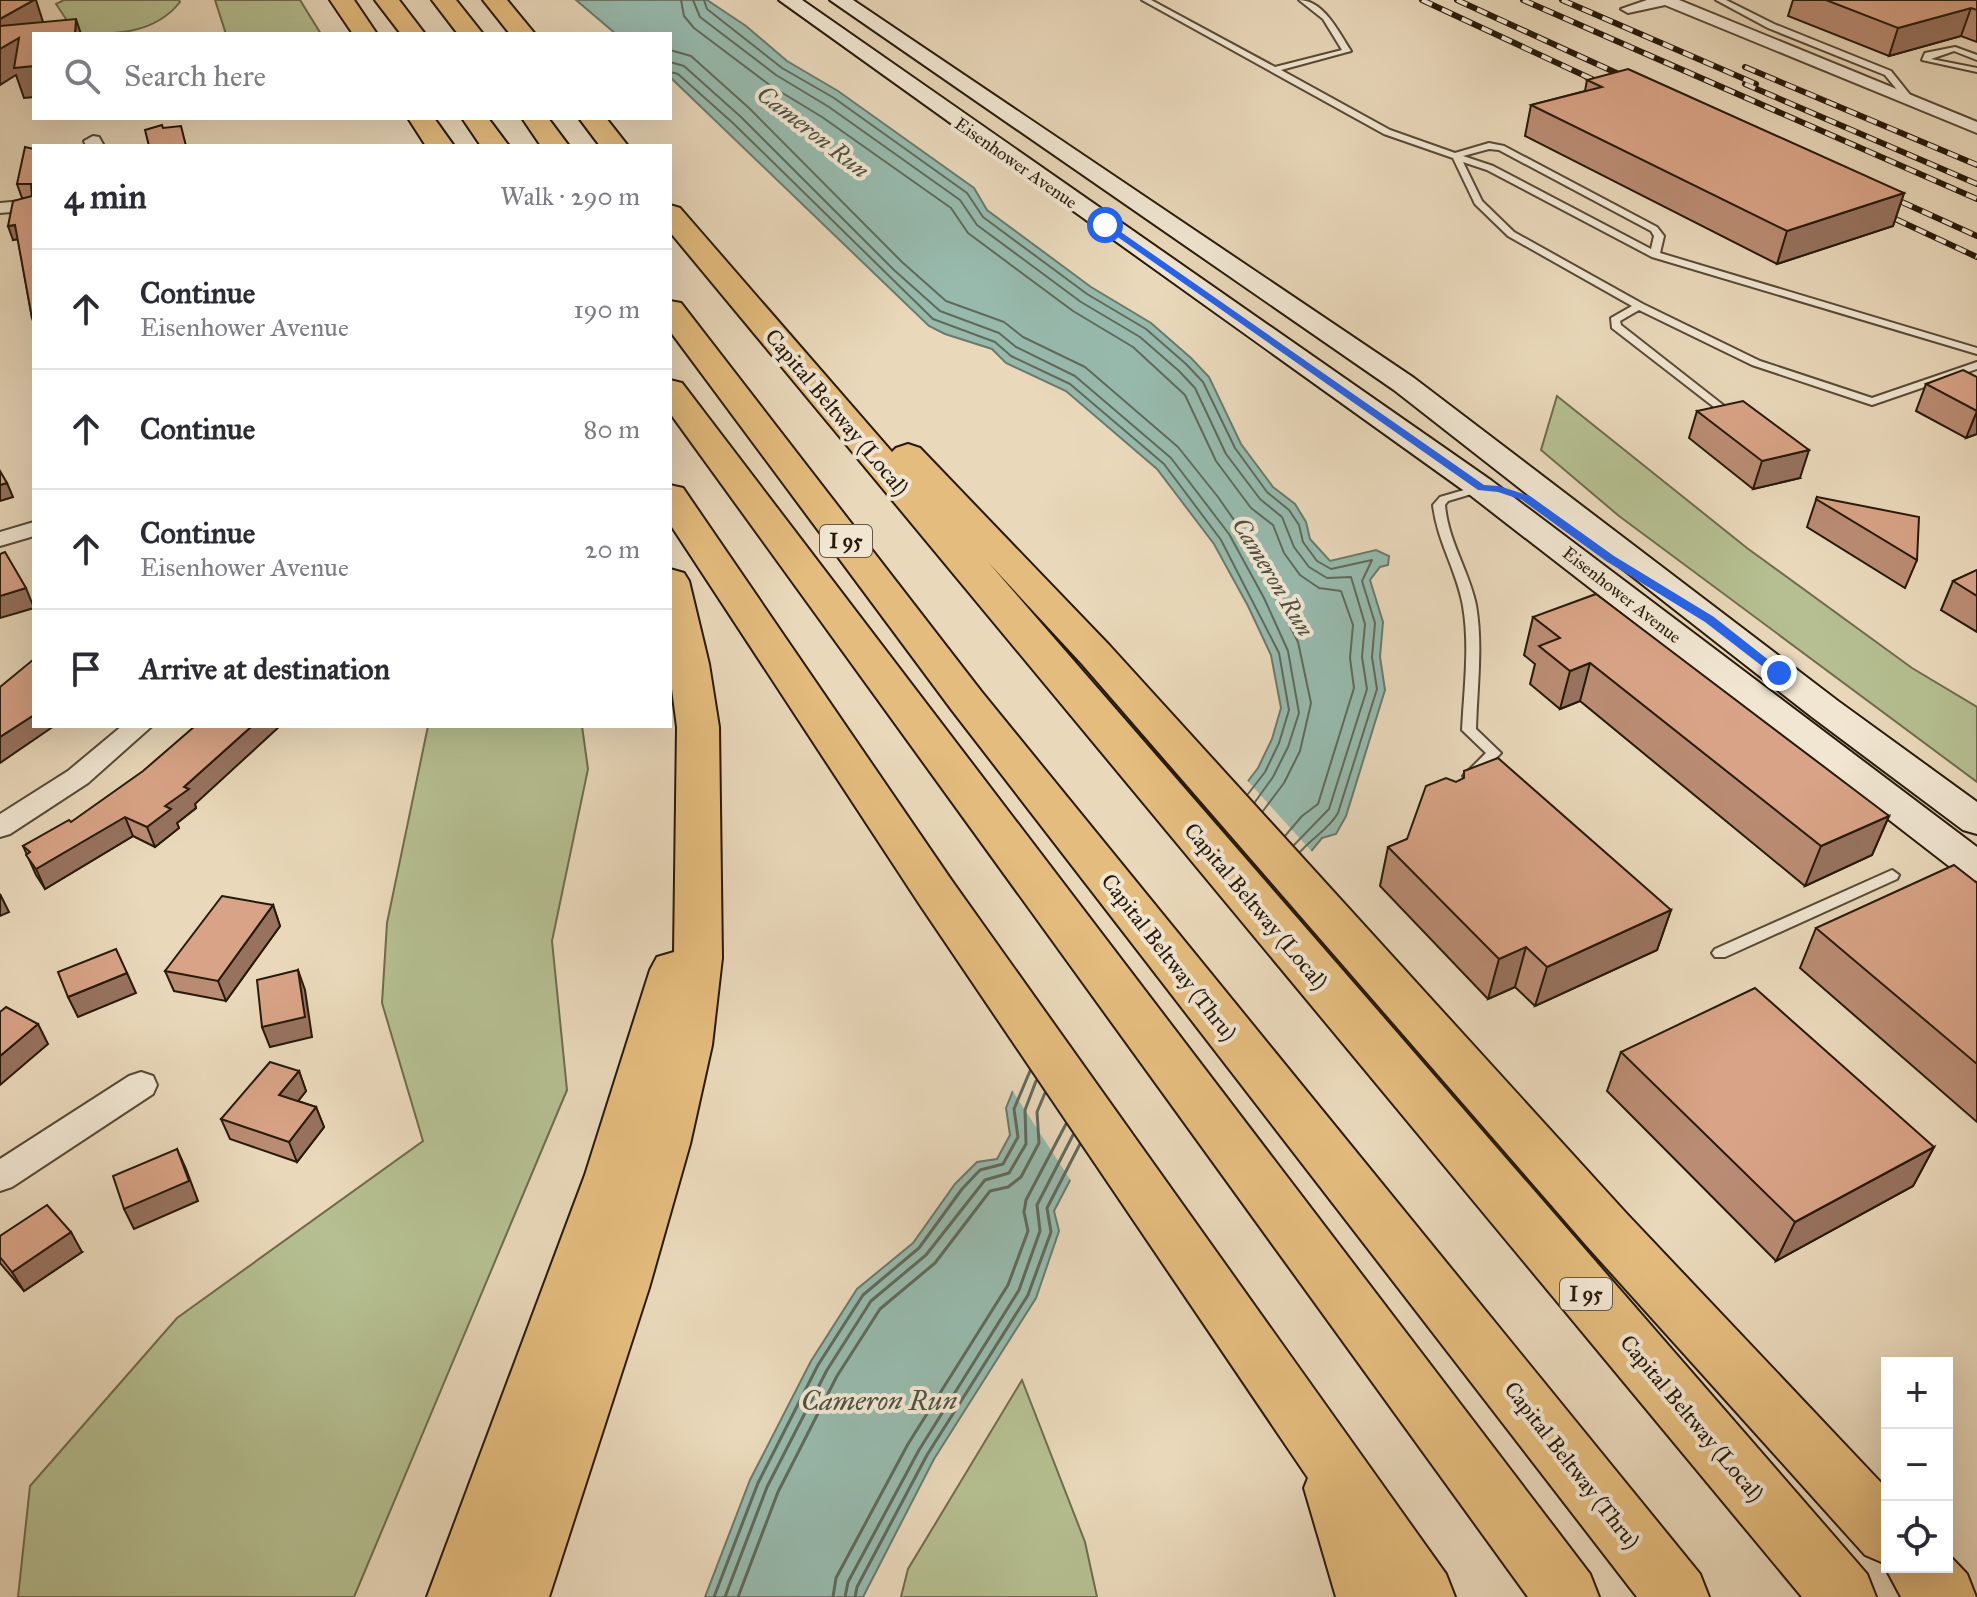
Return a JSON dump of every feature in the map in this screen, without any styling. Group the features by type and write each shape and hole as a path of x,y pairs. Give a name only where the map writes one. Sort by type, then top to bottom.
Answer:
{"highway":[{"path":"342,0 364,32"},
{"path":"387,0 411,32"},
{"path":"444,0 469,32"},
{"path":"495,0 521,32"},
{"path":"422,120 439,144"},
{"path":"476,120 494,144"},
{"path":"536,120 554,144"},
{"path":"594,120 612,144"},
{"name":"Capital Beltway (Local)","path":"672,216 1084,672 1328,992 1844,1597"},
{"name":"Capital Beltway (Thru)","path":"672,313 1023,771 1677,1597"},
{"name":"I 95","path":"672,393 1567,1597"},
{"path":"672,499 936,893 1325,1451 1423,1597"},
{"path":"517,1597 621,1288 664,1144 687,1045 698,958 698,727 687,652 672,589"},
{"path":"1084,672 1347,937 1606,1229 1881,1527"},
{"path":"459,1597 612,1175 668,995 697,862"},
{"path":"1325,1451 1368,1597"},
{"path":"1922,1573 1944,1597"}],"main road":[{"name":"Eisenhower Avenue","path":"789,0 1481,488 1977,867"},
{"name":"Eisenhower Avenue","path":"840,0 1379,366 1498,454 1825,709 1977,821"},
{"path":"1481,488 1499,489 1526,498 1610,559 1710,620"}],"street":[{"path":"1628,9 1666,0 1977,128"},
{"path":"0,208 32,205"},
{"path":"0,539 32,530"},
{"path":"0,827 78,777 137,728"},
{"path":"0,1177 141,1085"}],"lane":[{"path":"1146,0 1387,132 1490,168 1655,255 1977,351"},
{"path":"1273,70 1347,51 1326,18 1303,0"},
{"path":"1720,0 1771,26 1888,73 1911,101"},
{"path":"1977,58 1955,49 1928,55 1926,60 1977,70"},
{"path":"1456,155 1489,146 1501,148 1654,229 1659,236 1655,255"},
{"path":"1456,155 1478,202 1504,228 1639,306 1746,359 1872,402 1977,365"},
{"path":"1639,306 1618,317 1616,326 1727,412"},
{"path":"1462,783 1494,753 1469,730 1475,650 1466,588 1447,543 1439,505 1444,499 1481,488"},
{"path":"1720,953 1892,875"}],"green space":[{"path":"64,0 180,2 158,21 123,32 75,32 56,4"},
{"path":"215,0 300,0 320,32 225,32"},
{"path":"1557,396 1747,548 1912,668 1977,707 1977,782 1619,516 1541,450"},
{"path":"428,728 582,728 588,769 552,941 567,1090 354,1597 18,1597 30,1486 177,1318 423,1141 382,1003 387,923"},
{"path":"1022,1380 1085,1542 1097,1597 901,1597 908,1569"}],"water":[{"name":"Cameron Run","path":"576,0 707,0 746,26 787,61 838,91 974,188 987,210 1091,287 1151,323 1191,358 1209,377 1241,444 1273,487 1295,504 1306,522 1310,539 1330,561 1376,550 1389,556 1388,565 1380,567 1370,580 1383,622 1380,657 1385,690 1346,816 1336,834 1322,838 1276,894 1178,941 1126,1073 1054,1211 1059,1231 1036,1298 934,1459 863,1597 705,1597 750,1480 811,1361 857,1289 913,1243 955,1184 977,1162 997,1159 1010,1135 1006,1108 1060,974 1214,825 1258,768 1272,739 1281,708 1271,655 1248,606 1214,544 1157,469 1066,391 1006,363 992,349 929,326 672,79 672,32 614,32"}],"pier":[{"path":"1245,778 1314,854 1278,898 1207,935 1181,944 1130,1075 1073,1184 1010,1087 1056,973 1090,924 1121,888 1211,822"}],"building":[{"path":"0,0 34,0 0,19"},
{"path":"1826,0 1977,0 1977,10 1971,8 1898,28"},
{"path":"76,19 75,32 32,32 32,66 14,68 19,38 0,49 0,26"},
{"path":"1628,69 1904,193 1787,231 1531,105 1602,87 1587,80"},
{"path":"162,125 163,128 181,126 186,144 148,144 145,130"},
{"path":"25,147 32,149 32,196 31,184 17,184"},
{"path":"32,196 32,318 15,225 8,226 13,201"},
{"path":"1963,370 1977,377 1977,411 1926,384"},
{"path":"1743,401 1809,450 1762,461 1697,411"},
{"path":"0,471 7,483 0,485"},
{"path":"1816,499 1919,517 1917,560"},
{"path":"5,552 26,588 0,596 0,554"},
{"path":"1977,570 1977,596 1953,581"},
{"path":"1596,594 1889,816 1821,846 1590,663 1570,671 1539,646 1560,638 1533,617"},
{"path":"32,661 32,716 0,737 0,687"},
{"path":"193,728 250,728 184,787 189,789 165,806 171,809 147,827 125,817 36,869 26,855 30,852 23,846 69,820 71,822 143,771"},
{"path":"1498,758 1671,910 1547,967 1526,947 1499,959 1388,847 1407,839 1426,786 1446,778 1456,782 1464,778 1464,771"},
{"path":"1954,865 1977,883 1977,1064 1816,928"},
{"path":"222,896 273,905 218,981 165,971"},
{"path":"116,949 127,973 68,997 58,972"},
{"path":"298,970 305,1017 262,1027 257,980"},
{"path":"1755,988 1934,1147 1795,1222 1621,1052"},
{"path":"6,1007 38,1024 0,1056 0,1012"},
{"path":"270,1062 299,1071 279,1095 316,1107 289,1142 221,1119"},
{"path":"177,1149 189,1181 124,1209 113,1176"},
{"path":"47,1205 71,1232 12,1272 0,1257 0,1236"}],"railway":[{"path":"1422,0 1611,88"},
{"path":"1457,0 1634,81"},
{"path":"1523,0 1977,199"},
{"path":"1562,0 1756,84"},
{"path":"1745,67 1977,165"},
{"path":"1745,84 1977,184"},
{"path":"1882,193 1977,236"},
{"path":"1876,210 1977,257"}],"route":[{"path":"1105,225 1481,488 1513,492 1526,498 1610,559 1710,620 1779,673"}]}
